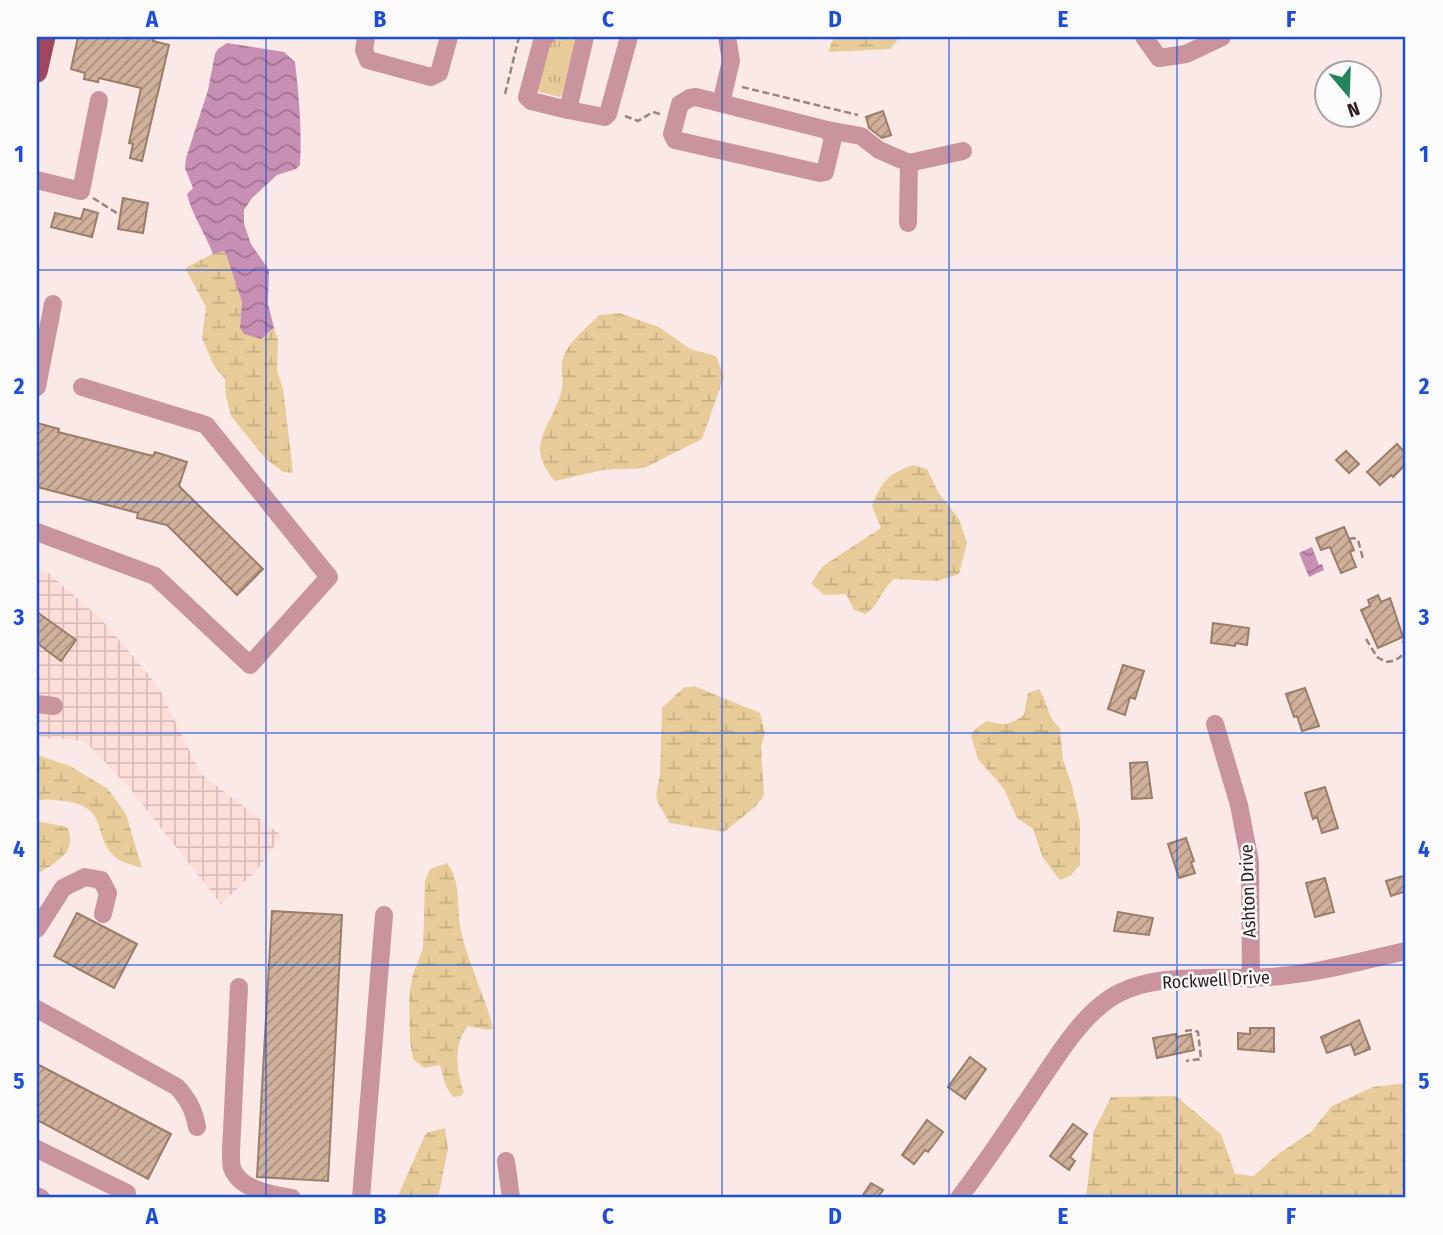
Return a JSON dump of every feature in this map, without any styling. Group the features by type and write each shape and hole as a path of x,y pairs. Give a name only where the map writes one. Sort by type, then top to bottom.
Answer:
{"main road":[{"path":"37,72 45,37"}],"street":[{"path":"366,37 364,50 368,60 431,77 439,73 449,37"},
{"path":"546,37 542,41 527,97 531,101 605,117 610,108 629,37"},
{"path":"568,110 586,37"},
{"path":"721,103 731,61 727,37"},
{"path":"1144,37 1159,58 1186,54 1222,37"},
{"path":"827,130 834,138 825,172 822,174 675,140 672,134 680,104 690,98 861,136 879,150 909,163 962,151"},
{"path":"37,180 81,191 99,100"},
{"path":"908,223 909,163"},
{"path":"37,387 53,304"},
{"path":"37,532 155,576 250,665 330,577 206,425 82,387"},
{"name":"Ashton Drive","path":"1215,724 1239,805 1249,854 1251,979"},
{"path":"37,929 63,888 85,877 101,880 108,893 103,914"},
{"path":"361,1198 384,915"},
{"name":"Rockwell Drive","path":"959,1198 1066,1043 1107,1001 1129,990 1167,980 1251,979 1303,974 1406,951"},
{"path":"239,987 232,1169 243,1182 260,1191 292,1198"},
{"path":"37,1009 177,1087 186,1096 195,1113 197,1127"},
{"path":"37,1149 127,1193"},
{"path":"506,1161 511,1198"}],"path":[{"path":"505,94 519,37"},
{"path":"735,86 858,115"},
{"path":"610,108 638,121 653,113 677,117"},
{"path":"81,191 120,215"},
{"path":"1349,539 1359,540 1363,559"},
{"path":"1366,639 1377,657 1386,662 1402,656 1405,651 1403,641"},
{"path":"1185,1031 1198,1032 1201,1059 1185,1061"}],"shaded area":[{"path":"37,570 46,571 100,618 144,669 160,690 201,774 282,836 256,871 221,904 132,791 86,742 37,738 37,643 61,661 76,640 37,612"}],"green space":[{"path":"561,37 577,37 562,95 559,97 537,89 550,42"},
{"path":"834,37 900,37 890,49 828,52"},
{"path":"220,250 226,254 242,302 240,328 268,334 274,328 278,340 277,371 283,388 293,473 283,472 266,459 231,416 225,379 214,366 202,338 206,307 185,268"},
{"path":"619,313 659,327 690,349 716,356 724,377 702,439 644,468 603,470 555,481 541,457 540,447 561,393 563,357 573,341 599,315"},
{"path":"913,465 927,469 938,492 959,519 967,543 959,574 938,581 894,579 865,614 854,610 846,594 824,595 811,583 823,566 881,528 872,506 879,490 892,475"},
{"path":"694,686 760,713 765,733 761,747 764,795 755,807 724,832 670,823 656,795 660,774 662,708 683,688"},
{"path":"1039,689 1052,720 1060,728 1063,760 1080,822 1080,865 1070,876 1060,880 1043,858 1033,829 1017,818 1004,789 978,759 971,736 975,729 987,721 1007,724 1024,715 1028,693"},
{"path":"37,755 70,766 108,789 126,814 142,868 122,861 112,854 97,821 87,808 64,801 37,801"},
{"path":"37,821 67,827 70,843 63,856 37,874"},
{"path":"447,863 457,887 464,943 493,1028 489,1030 468,1026 463,1033 457,1058 464,1092 461,1096 453,1097 446,1087 440,1065 424,1068 413,1059 410,1041 409,995 413,974 423,948 425,881 430,869"},
{"path":"1406,1083 1406,1198 1086,1198 1094,1131 1111,1097 1176,1096 1221,1134 1235,1174 1254,1176 1278,1154 1311,1132 1332,1106 1373,1087"},
{"path":"445,1128 448,1149 438,1198 397,1198 426,1133"}],"water":[{"path":"227,43 284,52 295,62 300,114 300,165 277,175 252,198 244,210 244,224 251,244 269,270 268,304 274,328 261,339 244,334 240,328 242,302 226,254 224,251 213,254 187,194 193,188 185,168 186,158 208,90 215,54"},
{"path":"1312,547 1319,565 1322,564 1324,570 1309,577 1299,553"}],"building":[{"path":"78,37 154,37 153,41 169,45 142,161 130,158 133,144 129,143 141,88 99,78 98,82 84,79 85,73 71,69"},
{"path":"883,111 891,135 882,138 869,128 866,117"},
{"path":"123,198 148,203 143,233 118,229"},
{"path":"84,209 98,213 92,237 51,227 55,213 81,219"},
{"path":"37,423 59,429 58,432 153,456 155,452 187,462 179,486 263,569 237,595 167,525 137,518 138,513 37,487"},
{"path":"1397,444 1406,454 1406,464 1380,485 1367,472"},
{"path":"1346,451 1359,464 1349,473 1336,460"},
{"path":"1344,527 1354,550 1350,552 1356,567 1341,573 1330,547 1321,550 1316,538"},
{"path":"1378,595 1381,602 1390,598 1403,637 1378,648 1361,610 1370,606 1368,600"},
{"path":"37,612 76,640 61,661 37,643"},
{"path":"1213,623 1249,628 1247,645 1211,643"},
{"path":"1123,665 1144,671 1135,699 1130,697 1125,715 1108,709"},
{"path":"1305,688 1319,726 1302,731 1286,694"},
{"path":"1147,762 1152,798 1132,799 1130,763"},
{"path":"1325,787 1338,828 1322,833 1317,817 1313,819 1305,793"},
{"path":"1186,838 1195,873 1179,878 1168,844"},
{"path":"1406,875 1406,891 1391,896 1386,881"},
{"path":"1325,878 1334,912 1315,917 1306,883"},
{"path":"272,911 342,915 328,1181 257,1177"},
{"path":"1118,912 1153,918 1149,935 1114,931"},
{"path":"77,913 137,944 114,988 54,956"},
{"path":"1359,1020 1370,1049 1355,1055 1351,1044 1327,1053 1321,1037"},
{"path":"1250,1028 1274,1028 1274,1052 1238,1049 1238,1033 1250,1034"},
{"path":"1176,1034 1176,1037 1191,1034 1194,1050 1157,1058 1153,1038"},
{"path":"970,1057 986,1069 965,1099 948,1087"},
{"path":"37,1064 171,1134 148,1179 37,1120"},
{"path":"927,1120 943,1132 928,1152 925,1150 914,1164 902,1155"},
{"path":"1073,1124 1087,1134 1070,1157 1075,1161 1069,1170 1050,1156"},
{"path":"871,1183 883,1190 877,1198 861,1198"}]}
